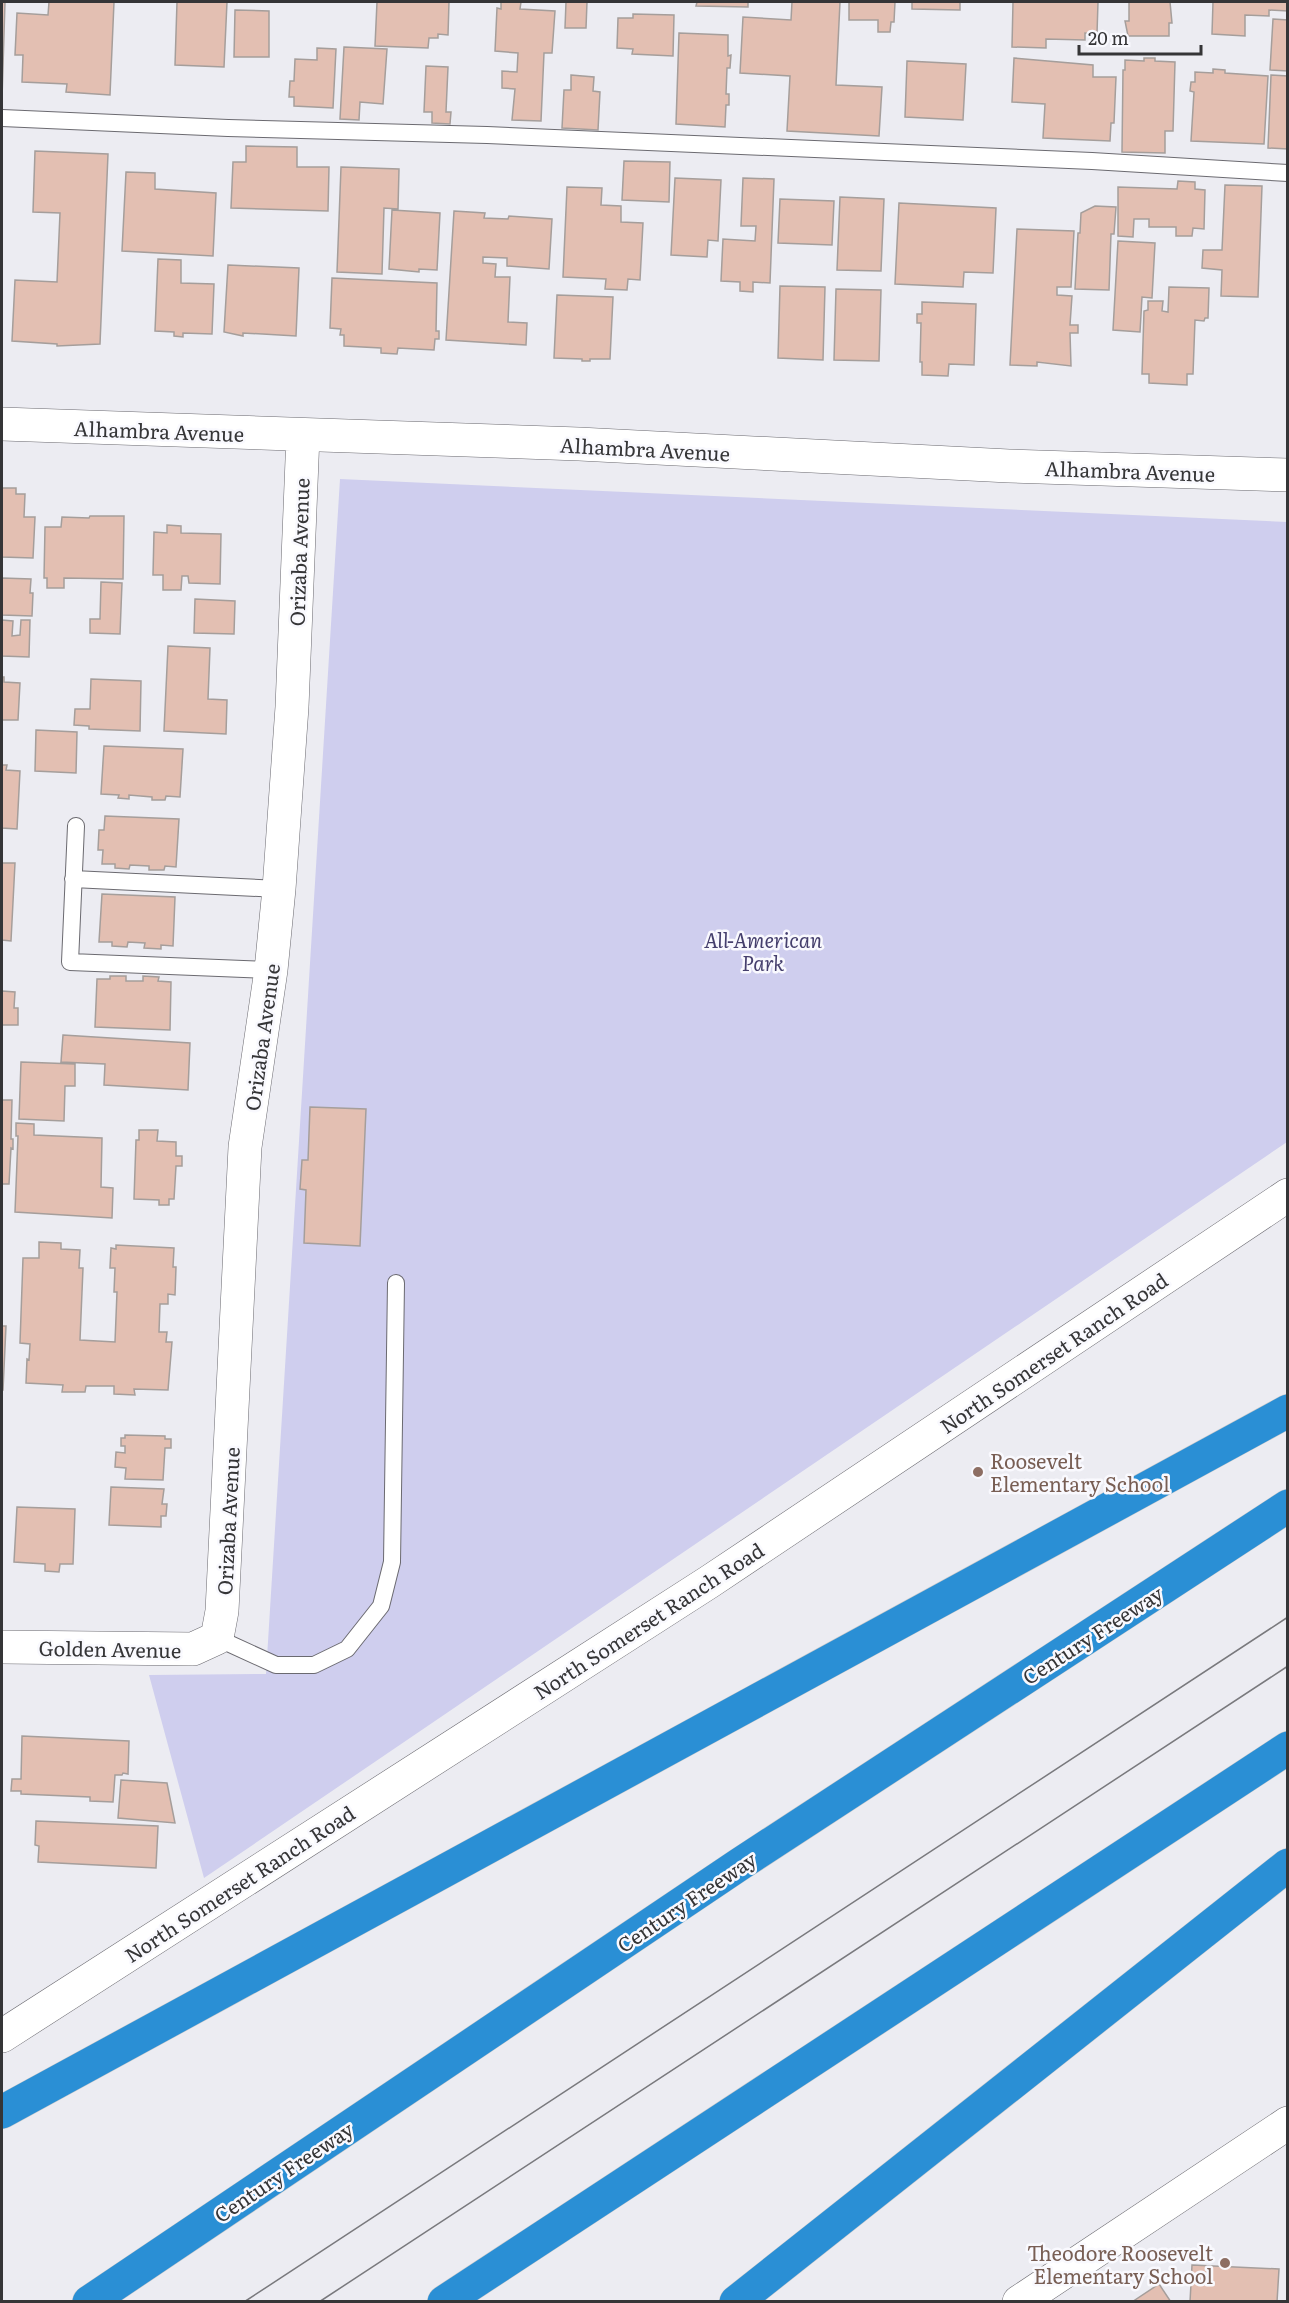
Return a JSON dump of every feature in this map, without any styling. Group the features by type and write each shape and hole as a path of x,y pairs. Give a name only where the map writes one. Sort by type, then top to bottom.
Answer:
{"highway":[{"path":"2,2112 1287,1412"},
{"name":"Century Freeway","path":"89,2301 750,1858 1287,1506"},
{"path":"444,2301 1287,1748"},
{"path":"736,2301 1287,1865"}],"street":[{"name":"Alhambra Avenue","path":"2,424 579,444 1009,466 1287,475"},
{"name":"Orizaba Avenue","path":"217,1638 223,1599 245,1148 271,970 279,889 292,707 303,435"},
{"name":"North Somerset Ranch Road","path":"2,2036 709,1582 1287,1195"},
{"name":"Golden Avenue","path":"2,1647 193,1649 217,1638"},
{"path":"1019,2301 1287,2123"}],"lane":[{"path":"2,118 228,128 487,135 1092,161 1287,172"},
{"path":"76,826 70,962 271,970"},
{"path":"73,879 279,889"},
{"path":"217,1638 276,1665 314,1665 347,1649 381,1606 392,1562 396,1283"}],"green space":[{"name":"All-American Park","path":"340,479 1287,522 1287,1142 204,1878 149,1675 266,1674"}],"building":[{"path":"2,2 5,2 2,99"},
{"path":"49,2 114,2 110,95 66,92 67,84 22,82 23,55 15,55 17,13 48,15"},
{"path":"177,2 227,2 224,67 175,65"},
{"path":"377,2 449,2 448,35 438,34 438,38 429,38 428,48 375,46"},
{"path":"501,2 521,2 520,9 555,11 552,53 544,53 541,121 512,120 515,89 502,88 502,71 517,72 518,53 495,51 497,8 501,9"},
{"path":"566,2 587,2 586,28 565,28"},
{"path":"697,2 748,2 748,7 696,6"},
{"path":"792,2 840,2 836,85 882,87 879,136 787,131 790,76 740,73 743,17 791,20"},
{"path":"849,2 895,2 894,22 891,22 890,32 878,32 878,20 849,20"},
{"path":"912,2 960,2 960,10 912,9"},
{"path":"1013,2 1098,2 1097,34 1085,33 1085,40 1046,39 1046,48 1012,47"},
{"path":"1129,2 1170,2 1172,23 1169,23 1169,36 1128,36 1125,21 1129,21"},
{"path":"1213,2 1288,2 1288,11 1269,10 1269,16 1245,15 1245,36 1212,34"},
{"path":"235,10 269,11 269,57 234,57"},
{"path":"633,14 674,15 673,56 632,54 633,49 617,48 618,18 633,18"},
{"path":"1273,19 1288,20 1288,71 1270,70"},
{"path":"679,33 728,35 728,56 731,55 730,68 727,68 726,94 729,94 729,105 726,105 725,127 676,124"},
{"path":"344,47 387,49 383,104 360,102 359,120 340,119"},
{"path":"317,48 336,49 333,108 294,106 294,97 289,97 290,81 294,81 295,59 317,60"},
{"path":"1014,58 1093,65 1093,77 1116,77 1114,123 1111,123 1110,141 1043,138 1045,104 1012,102"},
{"path":"1144,58 1175,62 1173,131 1165,131 1165,153 1122,152 1125,60 1144,61"},
{"path":"907,61 966,64 963,120 905,117"},
{"path":"426,66 448,67 446,112 451,112 450,124 432,123 432,112 424,112"},
{"path":"1213,69 1225,70 1225,73 1268,76 1264,144 1191,141 1194,92 1190,91 1191,82 1195,82 1195,72 1213,73"},
{"path":"571,75 594,77 593,91 600,92 598,130 562,128 564,90 571,90"},
{"path":"1271,75 1288,76 1288,149 1268,148"},
{"path":"246,146 297,147 297,167 329,167 328,211 231,208 233,162 246,162"},
{"path":"35,151 108,154 100,344 57,346 57,344 12,341 15,280 57,282 60,213 33,212"},
{"path":"624,161 670,162 669,202 622,200"},
{"path":"341,167 399,169 398,209 384,208 382,274 337,272"},
{"path":"126,172 155,173 155,189 216,193 213,256 122,251"},
{"path":"675,178 721,180 718,241 708,240 707,257 671,255"},
{"path":"743,178 774,179 770,283 753,282 753,292 740,291 740,282 721,281 723,239 755,241 756,226 741,226"},
{"path":"1178,181 1195,182 1195,189 1205,190 1204,229 1193,228 1192,236 1176,236 1176,227 1149,227 1149,219 1134,219 1133,237 1118,236 1118,187 1177,189"},
{"path":"1225,185 1262,186 1258,297 1221,296 1222,270 1202,268 1203,250 1222,250"},
{"path":"567,187 602,188 601,205 621,206 621,222 643,223 640,280 628,279 627,290 605,289 606,279 563,277"},
{"path":"840,197 884,199 881,271 837,270"},
{"path":"780,199 834,201 832,245 778,243"},
{"path":"899,203 996,208 993,273 964,272 963,287 895,284"},
{"path":"1095,206 1116,207 1114,234 1111,234 1109,290 1075,289 1081,213"},
{"path":"392,210 440,213 437,270 419,269 419,272 389,269"},
{"path":"454,211 485,213 484,218 508,219 509,216 552,219 549,269 507,266 507,258 483,257 483,263 496,264 495,277 510,277 508,322 527,323 526,345 446,340"},
{"path":"1017,229 1074,231 1071,287 1057,287 1057,295 1072,296 1070,325 1078,325 1078,333 1070,333 1071,366 1037,362 1037,366 1010,365"},
{"path":"1118,241 1155,243 1152,298 1142,297 1140,332 1113,330"},
{"path":"158,259 181,260 181,283 214,284 212,334 183,333 183,337 174,336 174,332 155,331"},
{"path":"228,265 299,268 296,336 243,333 243,336 224,332"},
{"path":"332,278 437,283 436,331 439,331 439,339 435,339 434,350 398,348 397,354 381,353 381,348 344,346 344,335 340,335 341,329 330,328"},
{"path":"780,286 825,287 823,360 778,358"},
{"path":"1169,287 1209,288 1208,318 1204,321 1195,320 1193,374 1187,374 1187,385 1149,383 1149,374 1142,374 1144,311 1148,310 1148,301 1163,301 1162,311 1168,312"},
{"path":"836,289 881,290 879,361 834,360"},
{"path":"557,295 613,297 610,359 582,361 582,359 554,358"},
{"path":"922,302 976,304 974,365 949,364 948,376 922,375 921,323 917,323 917,314 922,314"},
{"path":"2,488 16,488 16,494 25,494 24,517 35,517 33,558 2,557"},
{"path":"90,516 124,516 123,579 64,578 64,588 47,588 47,578 44,578 45,527 61,527 62,517 89,518"},
{"path":"167,525 181,526 181,533 221,534 220,584 189,583 188,576 182,576 181,590 163,590 163,575 153,575 154,532 167,533"},
{"path":"2,578 31,579 32,616 2,615"},
{"path":"101,582 122,583 120,634 90,633 90,619 100,619"},
{"path":"195,599 235,601 234,634 194,633"},
{"path":"2,620 13,621 12,636 20,635 21,620 30,620 29,657 2,656"},
{"path":"168,646 210,648 208,699 227,700 226,734 164,731"},
{"path":"2,677 4,677 4,682 20,683 18,720 2,720"},
{"path":"91,679 141,681 140,731 89,729 89,726 74,725 75,709 90,709"},
{"path":"36,730 77,732 76,773 35,771"},
{"path":"104,746 183,749 180,797 166,796 165,800 152,800 152,797 129,795 129,799 118,798 119,795 101,794"},
{"path":"2,765 7,765 6,770 20,771 17,829 2,828"},
{"path":"105,816 179,819 176,867 165,866 164,870 149,870 149,866 130,865 129,869 115,868 115,864 102,864 103,850 98,850 99,830 104,830"},
{"path":"2,863 15,863 11,941 2,940"},
{"path":"102,894 175,897 173,946 161,945 161,949 144,948 145,943 128,942 127,947 112,946 112,942 99,942"},
{"path":"110,976 126,976 126,981 143,981 143,976 159,977 158,981 171,982 170,1030 95,1027 97,979 110,979"},
{"path":"2,991 15,992 14,1008 18,1008 18,1025 2,1025"},
{"path":"63,1035 190,1043 188,1090 104,1085 105,1064 61,1062"},
{"path":"21,1062 75,1064 75,1086 65,1086 64,1121 19,1119"},
{"path":"2,1100 12,1100 13,1149 11,1148 9,1184 2,1184"},
{"path":"310,1107 366,1109 360,1246 304,1243 306,1190 300,1189 302,1160 308,1160"},
{"path":"16,1123 34,1124 34,1135 102,1138 101,1187 113,1188 112,1218 15,1212 18,1136 16,1136"},
{"path":"139,1130 158,1130 157,1141 176,1142 176,1156 182,1156 182,1166 176,1166 174,1199 169,1199 169,1205 159,1205 159,1200 134,1199 136,1140 139,1140"},
{"path":"39,1242 61,1243 61,1249 80,1250 79,1268 83,1268 80,1340 115,1342 117,1292 114,1292 115,1268 110,1268 111,1248 116,1249 116,1245 174,1248 175,1295 168,1294 168,1304 160,1304 159,1332 167,1332 166,1342 172,1342 168,1390 134,1389 135,1395 114,1394 114,1386 86,1386 85,1392 62,1392 63,1385 26,1383 30,1344 20,1343 23,1258 39,1258"},
{"path":"2,1326 6,1326 3,1390 2,1390"},
{"path":"125,1435 165,1436 165,1439 171,1439 171,1448 165,1448 163,1480 125,1479 126,1468 115,1467 116,1452 125,1453 125,1446 121,1446 121,1438 125,1438"},
{"path":"111,1487 164,1489 162,1504 167,1504 166,1516 161,1516 161,1527 109,1525"},
{"path":"17,1507 75,1509 73,1564 60,1564 59,1572 45,1571 45,1564 14,1562"},
{"path":"22,1736 129,1741 128,1774 115,1775 113,1802 90,1801 90,1797 21,1794 21,1791 11,1791 12,1779 21,1779"},
{"path":"121,1780 167,1783 175,1823 118,1818"},
{"path":"36,1821 158,1826 156,1868 38,1862 39,1846 35,1845"},
{"path":"1192,2265 1279,2269 1277,2302 1190,2302"},
{"path":"1159,2284 1171,2302 1132,2302"}],"tram line":[{"path":"244,2302 1288,1617"},
{"path":"319,2302 1288,1666"}],"place":[{"name":"Roosevelt Elementary School","path":"978,1472"},
{"name":"Theodore Roosevelt Elementary School","path":"1225,2263"}]}
